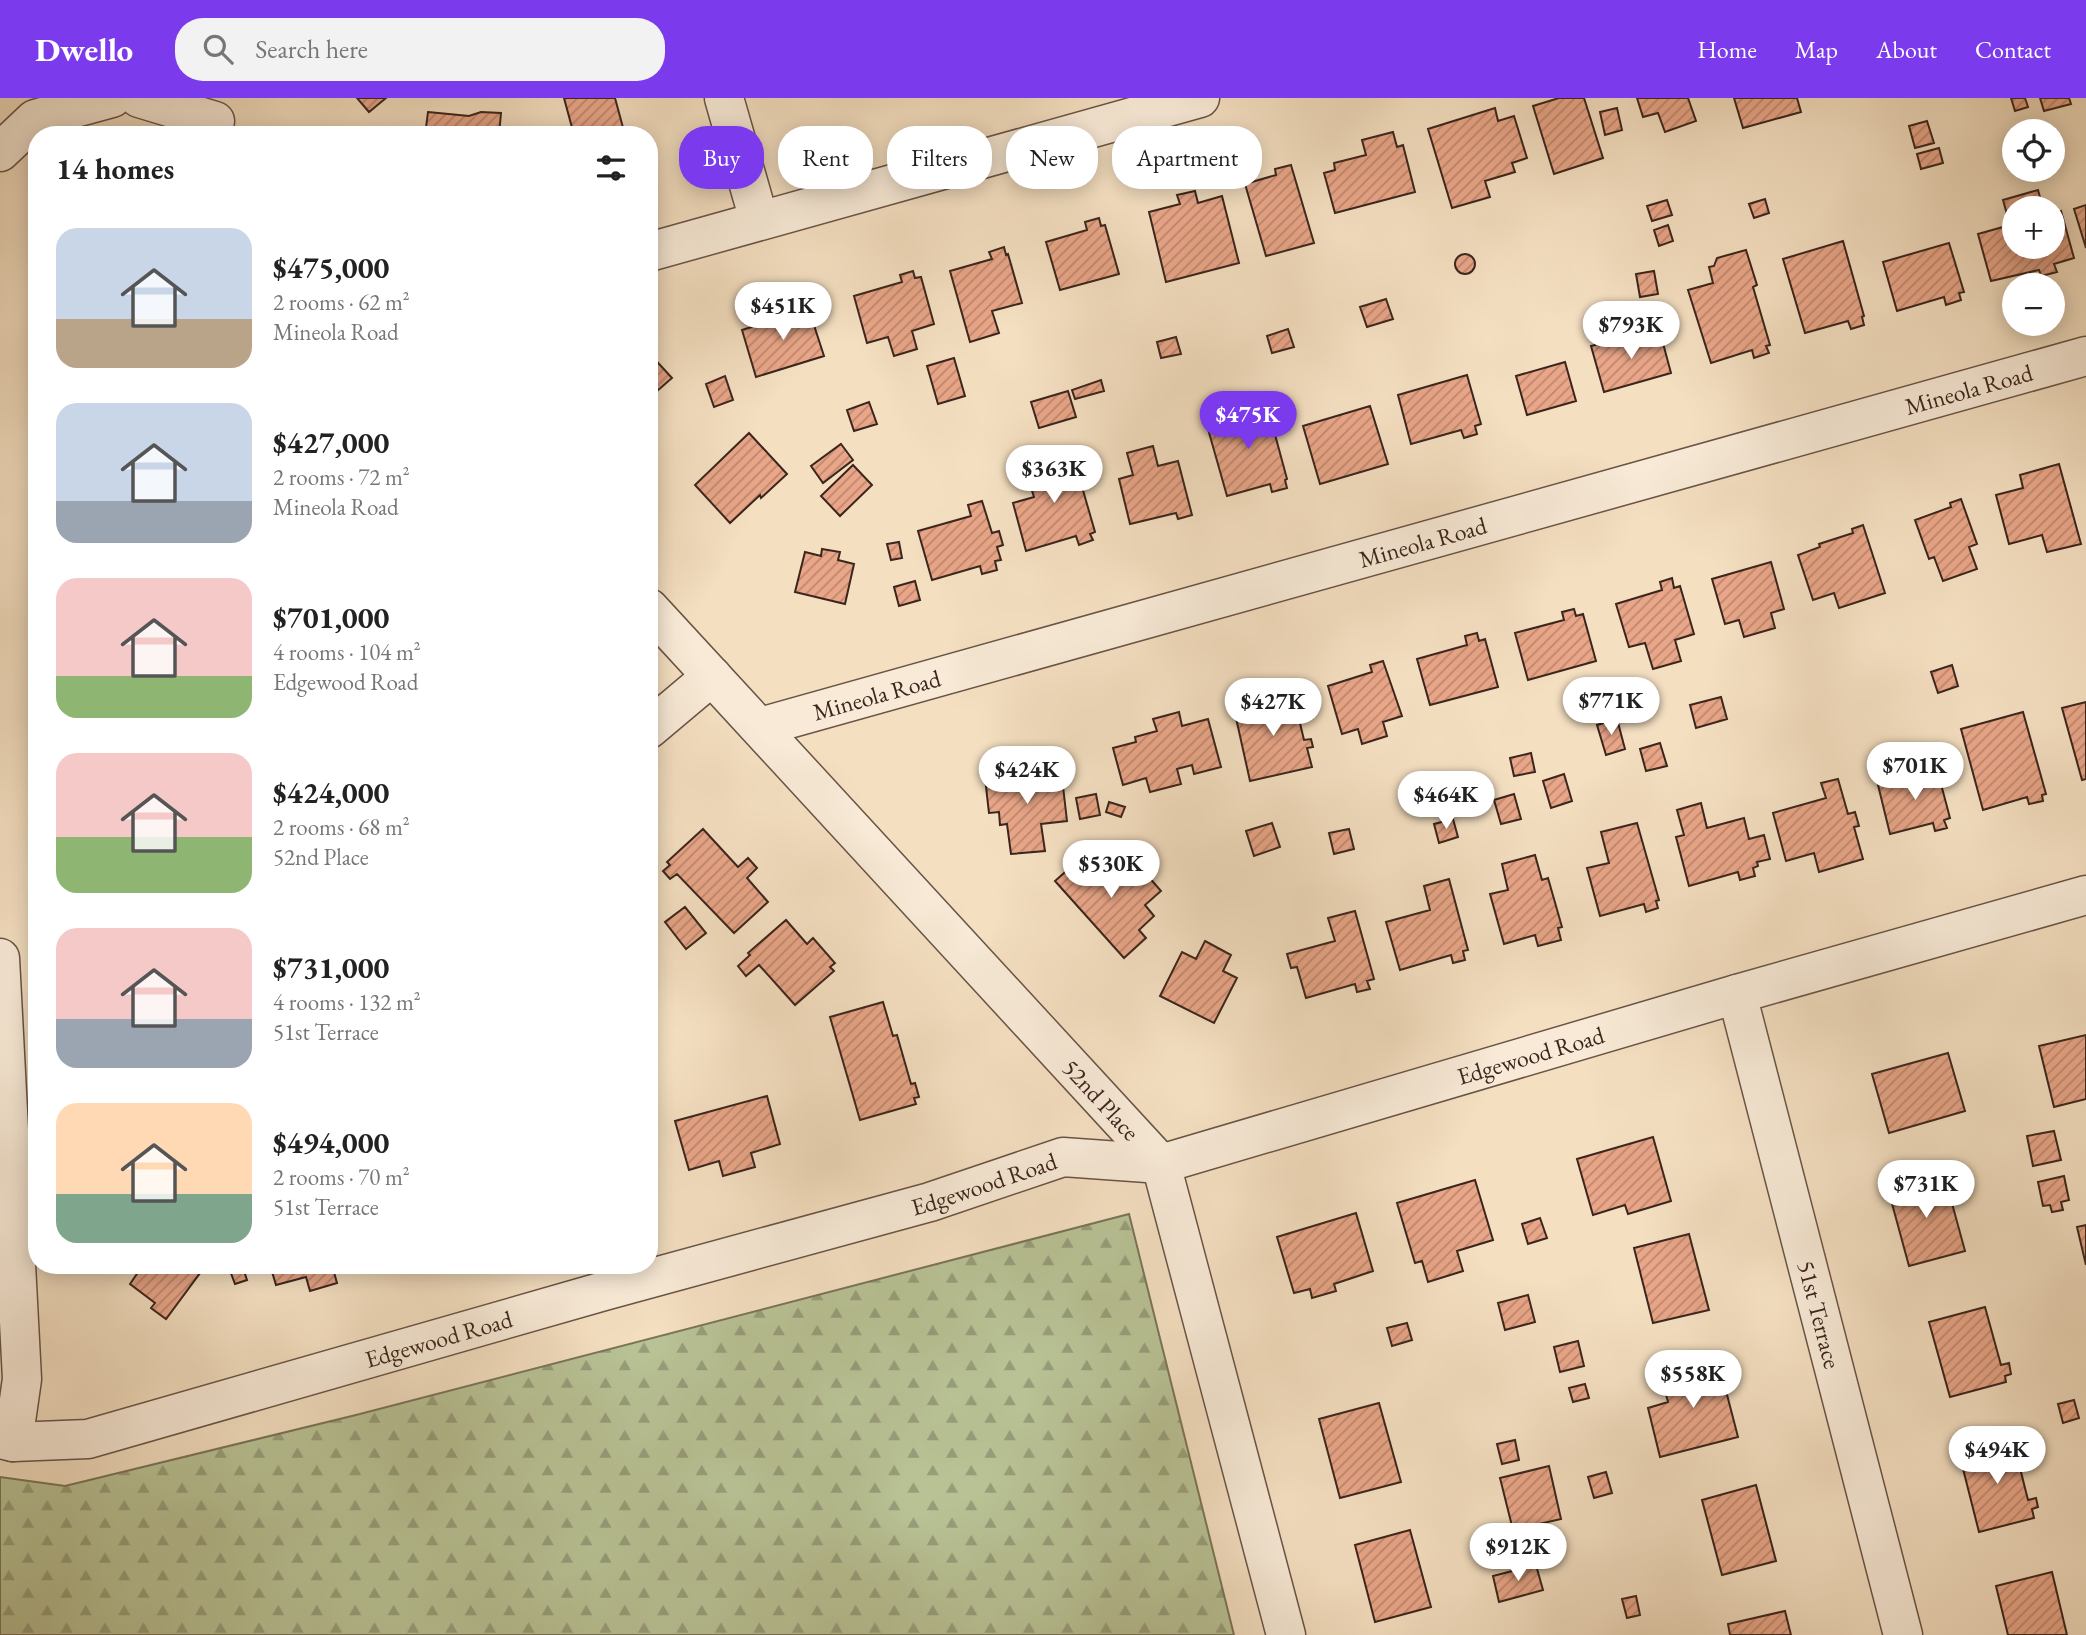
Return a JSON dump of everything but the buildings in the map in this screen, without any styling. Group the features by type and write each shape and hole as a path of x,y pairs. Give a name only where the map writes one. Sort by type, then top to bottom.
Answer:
{"street":[{"path":"0,152 35,119 112,98"},
{"path":"139,98 212,118"},
{"path":"724,98 759,220"},
{"path":"658,249 1200,98"},
{"name":"Mineola Road","path":"760,727 2086,356"},
{"name":"52nd Place","path":"658,624 760,727 1161,1164 1286,1635"},
{"path":"658,721 712,676"},
{"name":"Edgewood Road","path":"6,1440 88,1438 590,1295 930,1202 1063,1157 1161,1164 1737,994 2086,895"},
{"path":"0,958 22,1379 6,1440"},
{"name":"51st Terrace","path":"1737,994 1903,1635"}],"green space":[{"path":"1129,1214 1234,1635 0,1635 0,1477 65,1486 356,1415"}]}
